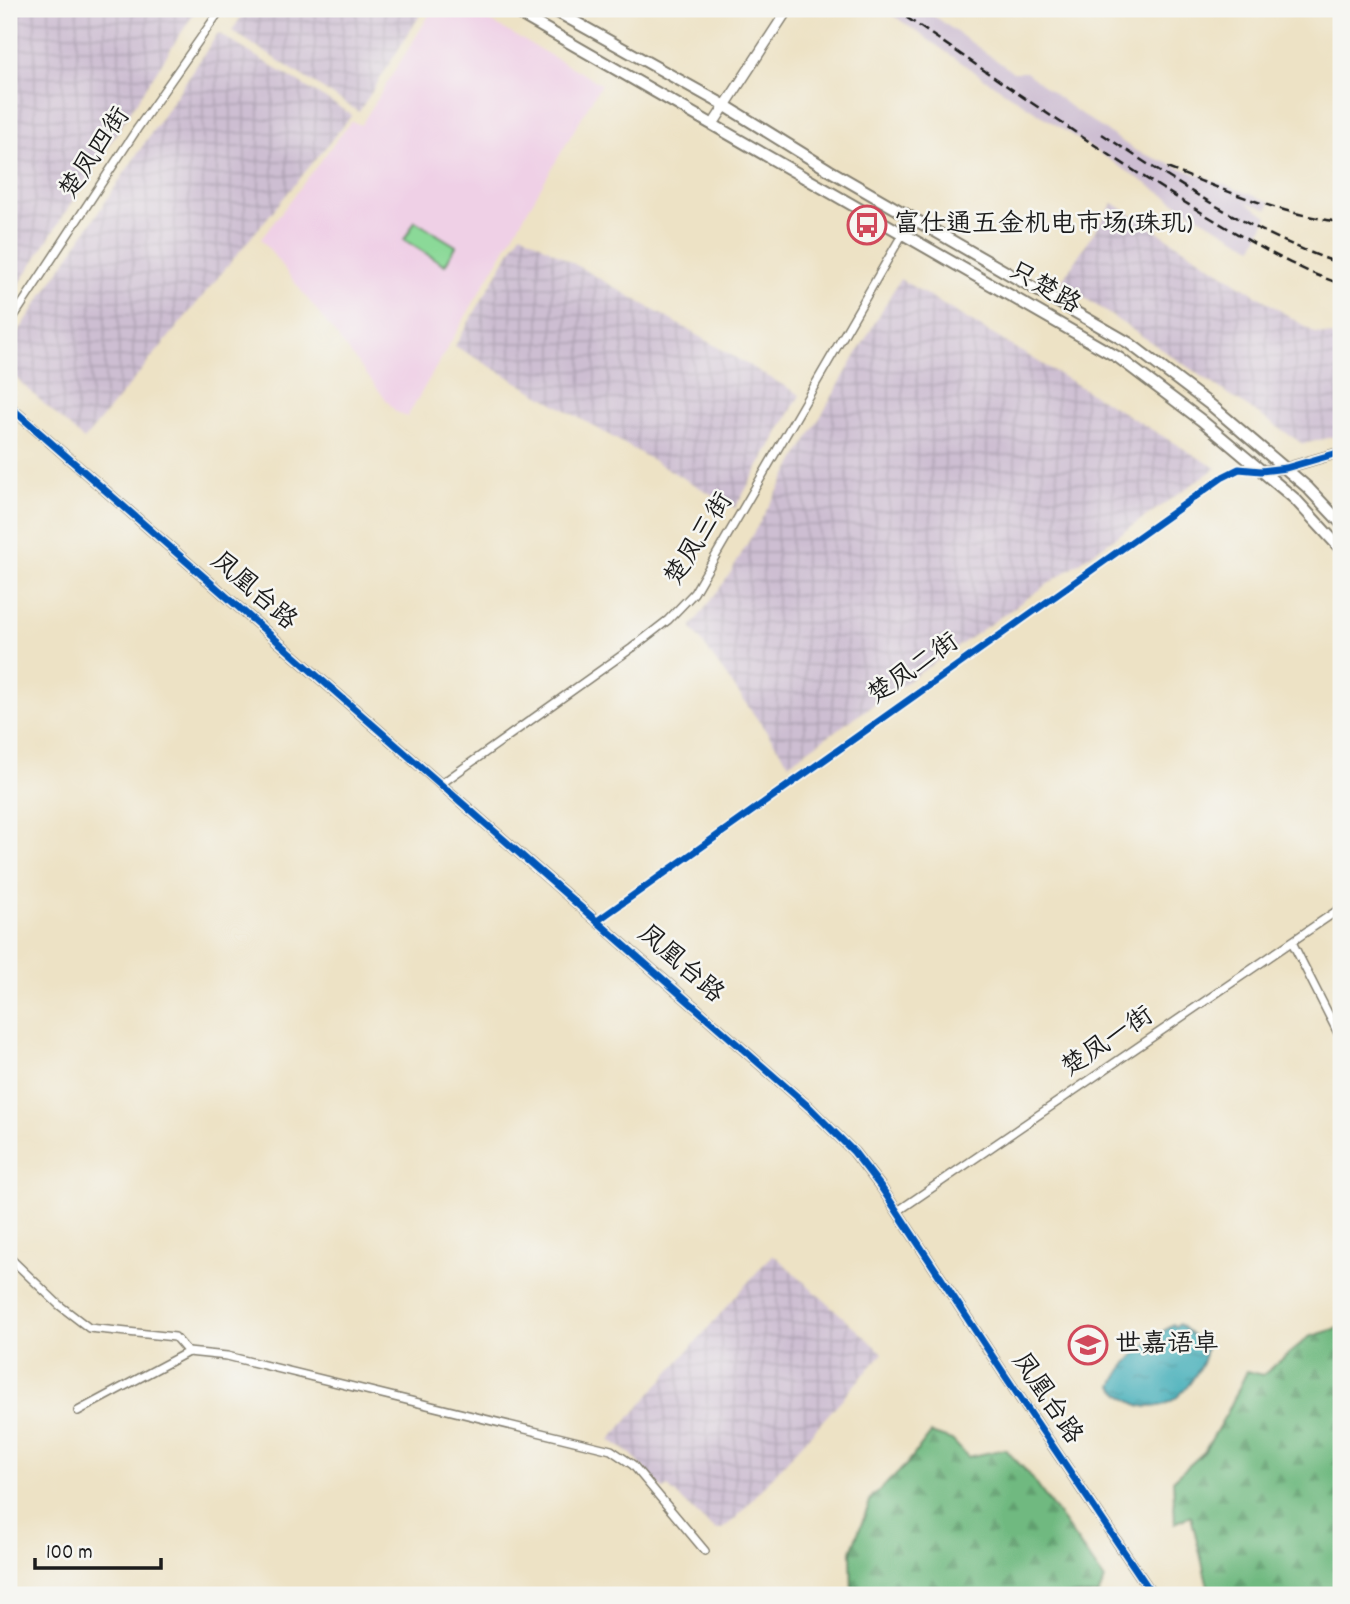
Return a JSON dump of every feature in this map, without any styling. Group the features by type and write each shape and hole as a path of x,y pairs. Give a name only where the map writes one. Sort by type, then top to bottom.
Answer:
{"main road":[{"name":"只楚路","path":"511,9 1119,358 1201,420 1295,499 1341,549"},
{"name":"只楚路","path":"552,9 724,105 829,170 1129,343 1212,406 1286,468 1307,486 1341,523"}],"street":[{"name":"楚凤四街","path":"9,324 137,129 221,9"},
{"path":"713,124 789,9"},
{"name":"楚凤三街","path":"441,784 632,648 668,620 694,593 902,235"},
{"name":"凤凰台路","path":"9,406 810,1108 854,1152 898,1211 1153,1595"},
{"path":"1261,471 1286,468 1341,452"},
{"name":"楚凤二街","path":"597,921 1223,477 1239,469 1261,471"},
{"name":"楚凤一街","path":"898,1211 1341,908"},
{"path":"1292,942 1341,1039"},
{"path":"9,1257 89,1328 175,1337 188,1352"},
{"path":"78,1411 188,1352 227,1356 611,1450 634,1465 705,1551"}],"shaded area":[{"path":"9,9 196,10 9,300"},
{"path":"246,9 424,9 359,112 232,31"},
{"path":"433,9 468,9 601,84 407,417 395,411 261,239 351,121 361,125"},
{"path":"884,9 924,9 1013,72 1026,72 1072,108 1136,151 1270,202 1268,209 1245,202 1268,216 1253,247 1195,215 988,81"},
{"path":"218,33 352,115 84,440 9,372 9,346"},
{"path":"1113,203 1315,333 1341,337 1341,435 1303,444 1061,282"},
{"path":"521,233 800,395 735,508 455,346"},
{"path":"900,279 1216,468 789,763 691,627 728,577"},
{"path":"774,1255 883,1353 735,1519 717,1530 668,1487 664,1490 631,1454 610,1440"}],"green space":[{"path":"415,221 456,246 445,265 404,240"},
{"path":"1341,1327 1341,1595 1210,1595 1191,1516 1175,1523 1173,1480 1204,1452 1247,1371 1263,1375 1309,1337"},
{"path":"931,1433 952,1440 968,1457 1005,1449 1029,1474 1105,1580 1098,1595 852,1595 851,1551 872,1497 906,1465"}],"water":[{"path":"1173,1324 1176,1327 1179,1324 1206,1347 1202,1363 1185,1389 1166,1404 1156,1407 1134,1403 1113,1386 1124,1367 1139,1351"}],"railway":[{"path":"894,9 1089,142 1169,193 1274,254 1341,284"},
{"path":"1102,134 1218,207 1278,238 1341,264"},
{"path":"1167,168 1275,207 1341,222"}],"cycle path":[{"path":"9,406 810,1108 854,1152 881,1187 1153,1595"},
{"path":"597,921 1223,477 1239,469 1261,471 1286,468 1341,452"}],"place":[{"name":"富仕通五金机电市场(珠玑)","path":"867,225"},
{"name":"世嘉语卓","path":"1088,1345"}]}
